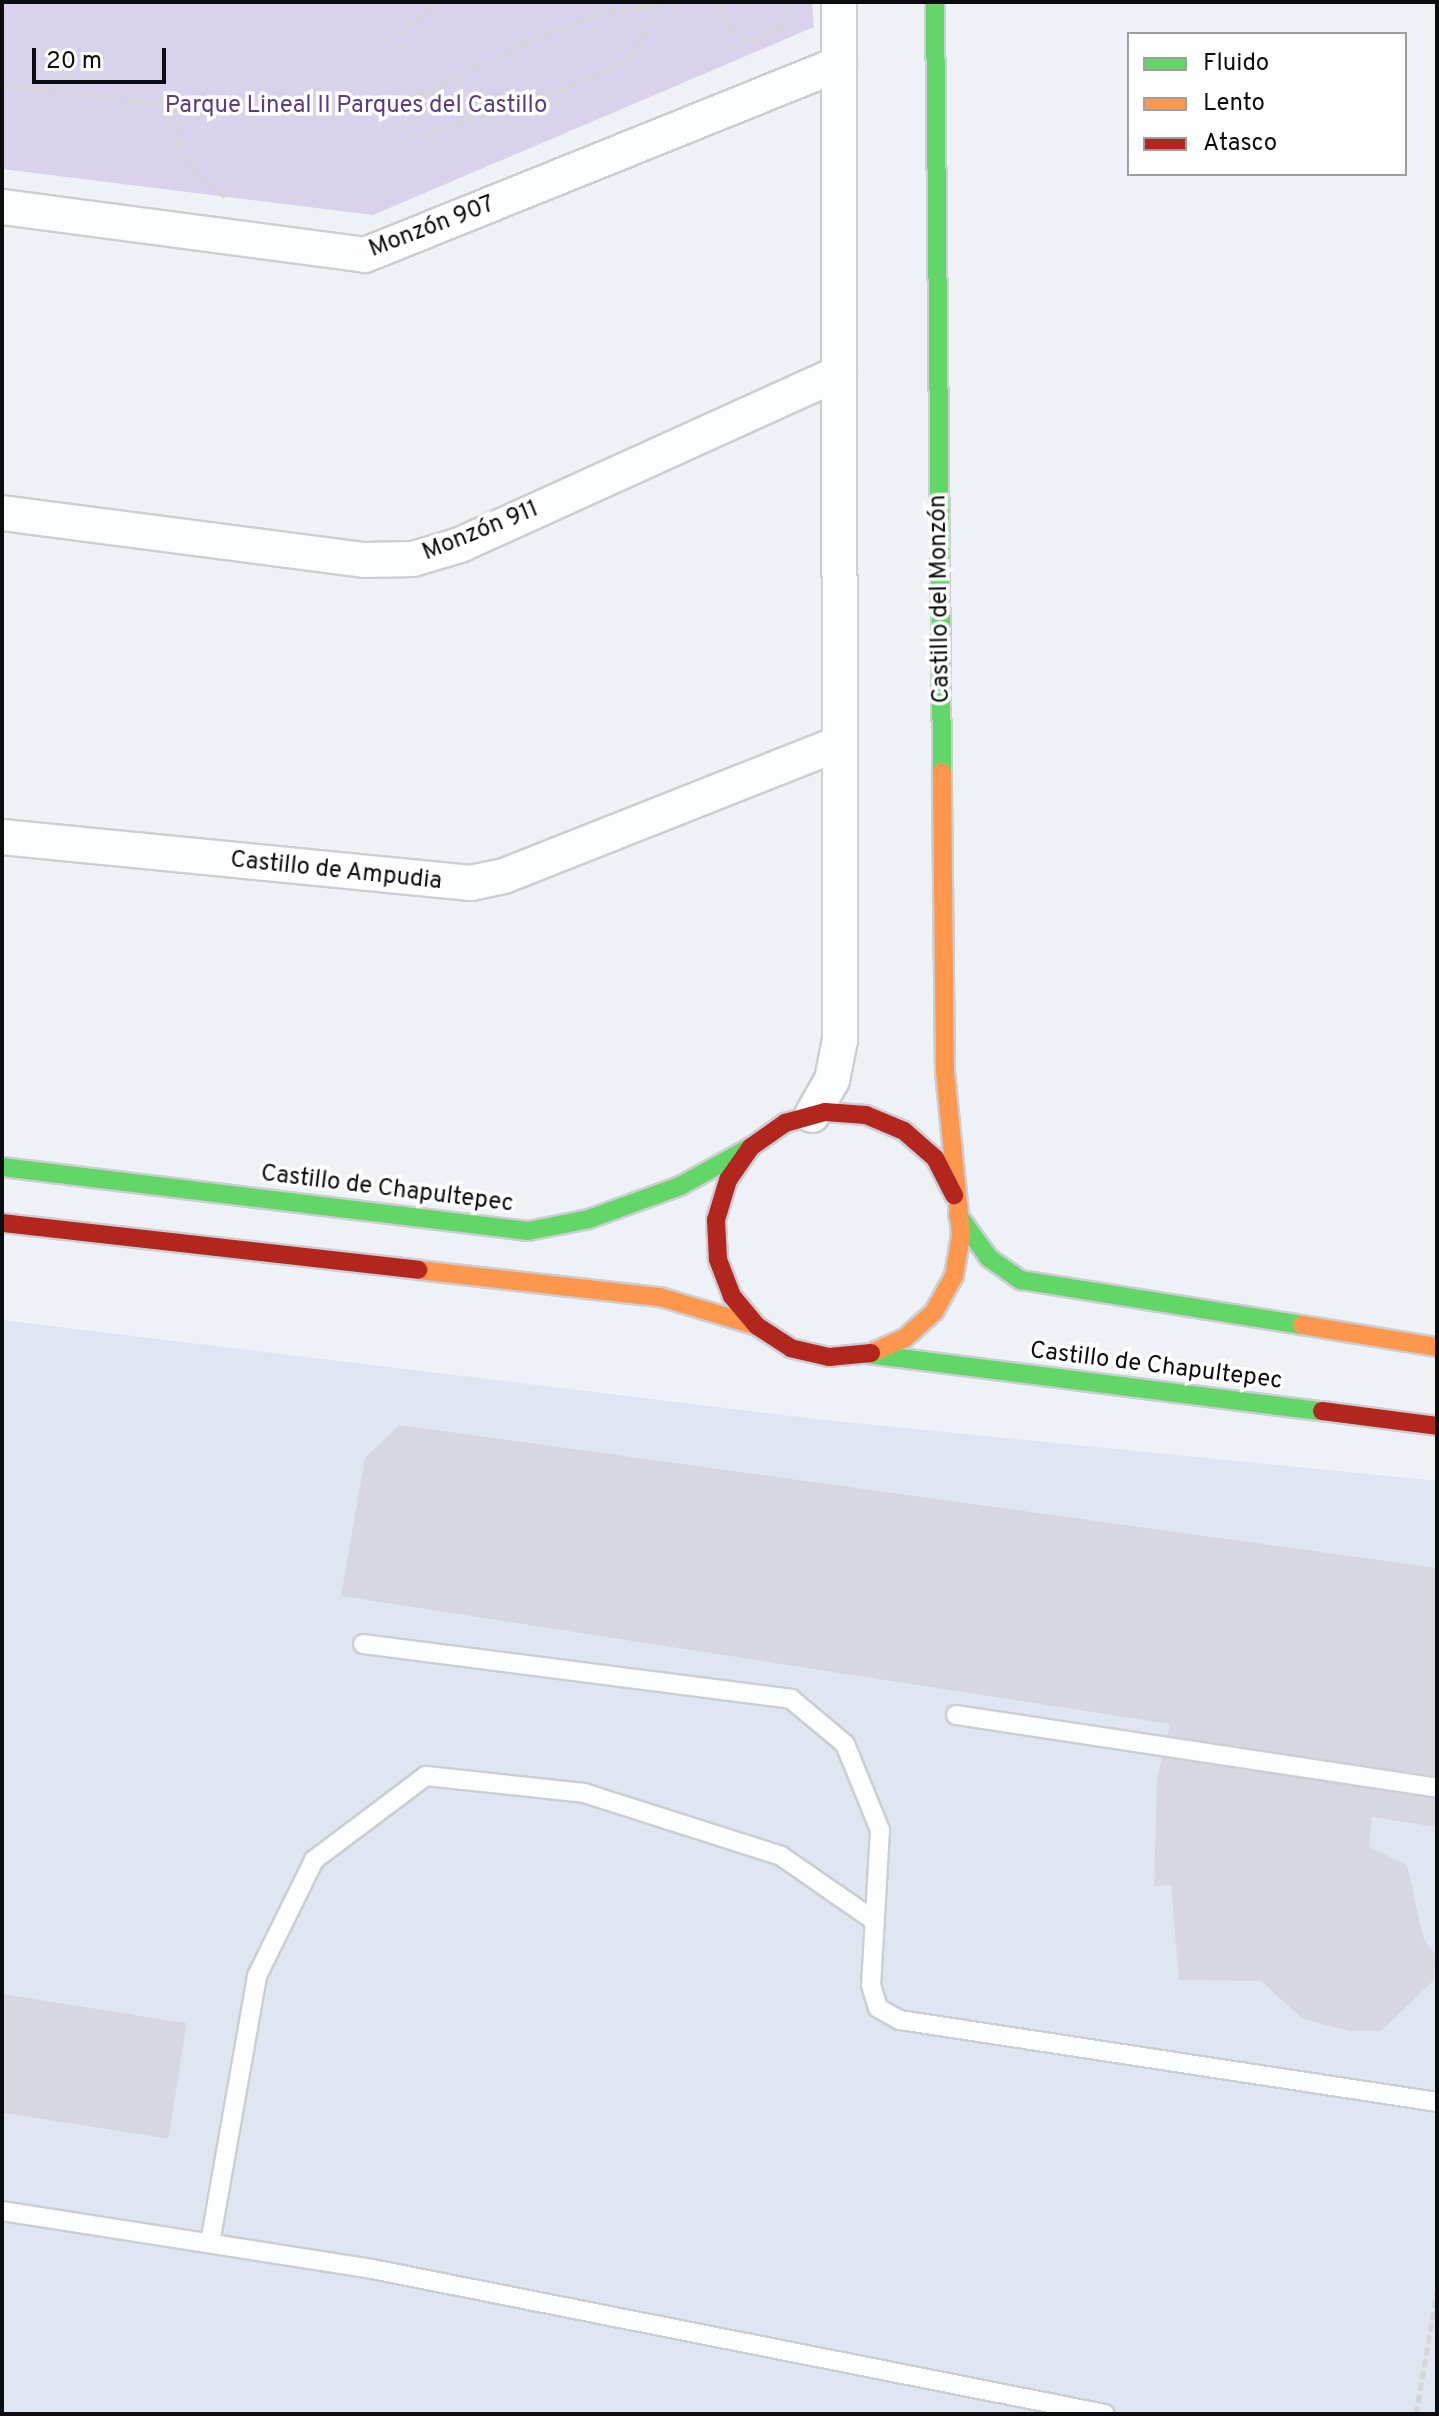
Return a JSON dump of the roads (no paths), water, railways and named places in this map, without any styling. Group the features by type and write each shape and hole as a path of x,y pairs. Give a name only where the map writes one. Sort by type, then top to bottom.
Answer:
{"street":[{"path":"812,1115 832,1080 840,1040 837,744 839,2"},
{"name":"Castillo del Monzón","path":"935,2 945,1071 954,1195"},
{"name":"Monzón 907","path":"2,207 365,255 839,64"},
{"name":"Monzón 911","path":"2,513 364,560 413,559 460,545 839,373"},
{"name":"Castillo de Ampudia","path":"2,837 471,883 504,876 837,744"},
{"path":"2,1223 660,1297 757,1326 791,1348 829,1357 868,1354 905,1338 934,1312 954,1276 961,1235 958,1215 954,1195 935,1158 904,1131 866,1115 812,1115 785,1123 751,1147 728,1180 716,1220 717,1246 732,1296 757,1326"},
{"name":"Castillo de Chapultepec","path":"2,1167 528,1231 589,1219 680,1186 751,1147"},
{"path":"958,1215 989,1258 1021,1280 1437,1347"},
{"name":"Castillo de Chapultepec","path":"868,1354 1437,1426"}],"lane":[{"path":"363,1644 791,1699 845,1744 880,1830 871,1985 878,2008 900,2020 1437,2102"},
{"path":"956,1715 1437,1788"},
{"path":"210,2243 257,1976 314,1860 426,1776 584,1793 781,1856 875,1921"},
{"path":"2,2211 372,2269 1105,2414"}],"park label":[{"name":"Parque Lineal II Parques del Castillo","path":"356,107"}]}
